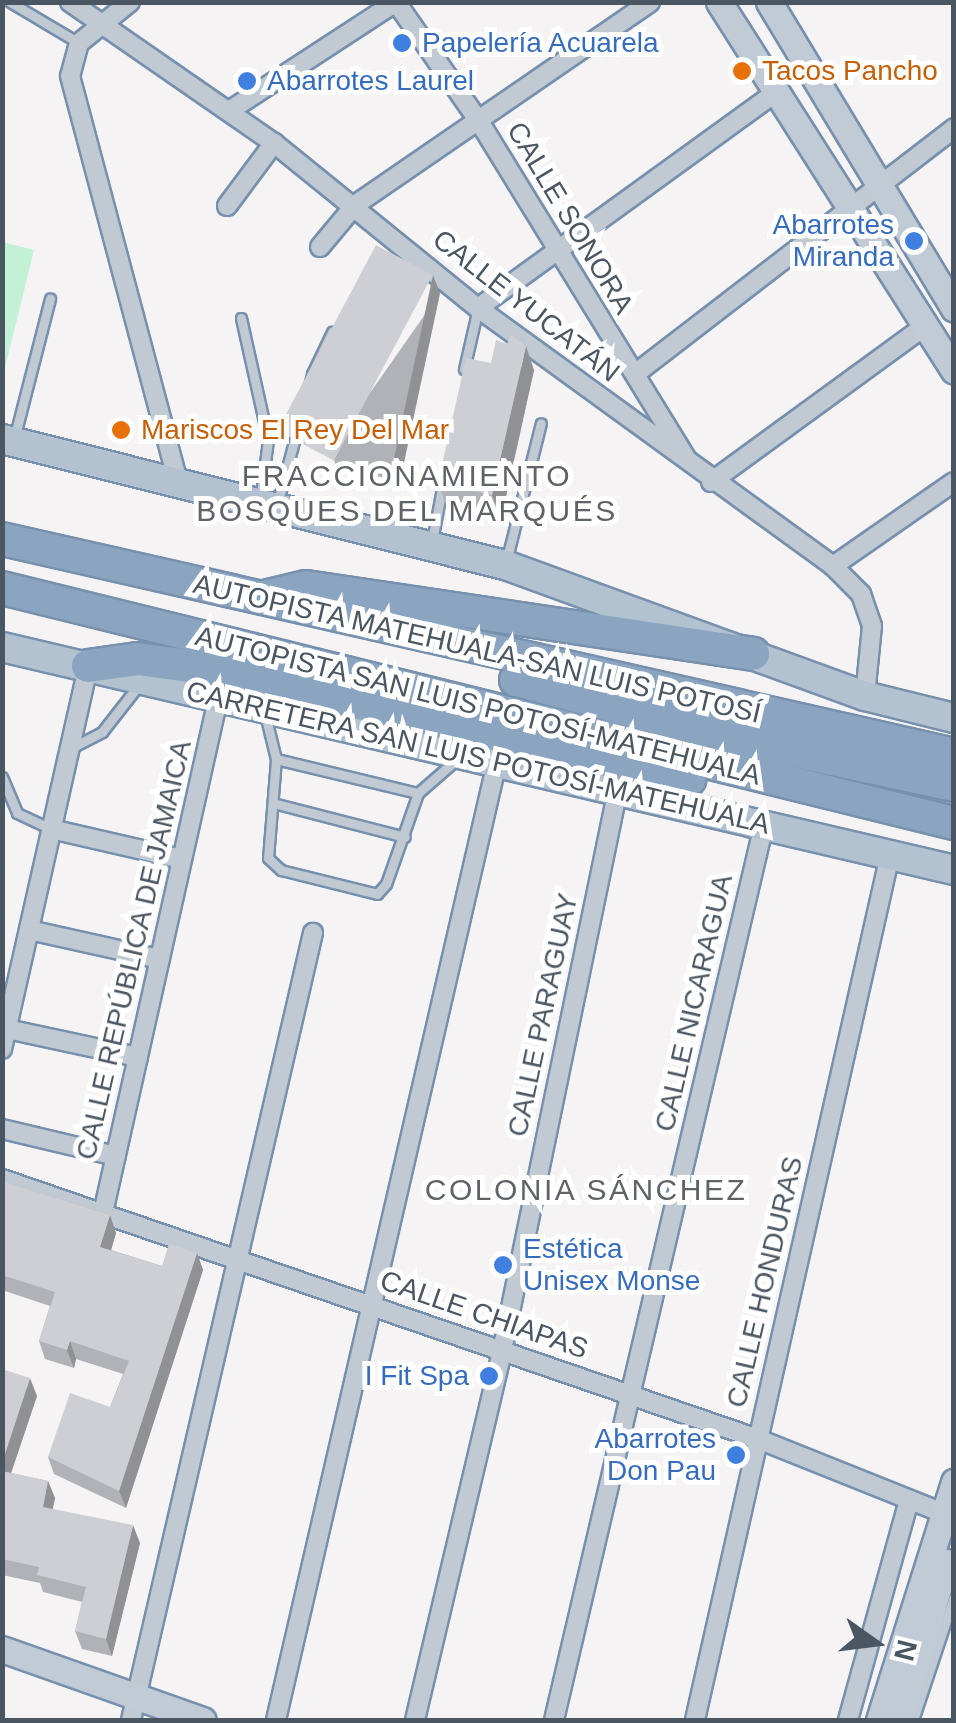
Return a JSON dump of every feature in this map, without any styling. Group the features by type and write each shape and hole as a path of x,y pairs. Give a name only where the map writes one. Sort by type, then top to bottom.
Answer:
{"highway":[{"name":"AUTOPISTA MATEHUALA-SAN LUIS POTOSÍ","path":"2,538 267,602"},
{"path":"267,602 306,587 754,654"},
{"name":"AUTOPISTA SAN LUIS POTOSÍ-MATEHUALA","path":"2,588 606,763"},
{"path":"267,602 335,631 610,692 954,785"},
{"path":"88,666 138,659 212,670 606,763 886,808 954,823"},
{"name":"AUTOPISTA MATEHUALA-SAN LUIS POTOSÍ","path":"610,692 954,756"}],"main road":[{"path":"8,440 506,564 864,696 954,718"},
{"name":"CARRETERA SAN LUIS POTOSÍ-MATEHUALA","path":"2,647 498,762 606,763 764,825 954,870"}],"street":[{"name":"CALLE YUCATÁN","path":"70,2 274,143 478,308 711,482 833,566 861,594 872,626 864,696"},
{"path":"130,2 79,43 70,76 178,481"},
{"path":"229,111 396,2"},
{"name":"CALLE SONORA","path":"396,2 480,122 554,249 691,467"},
{"path":"320,247 355,206 650,2"},
{"path":"719,2 954,371"},
{"path":"769,2 954,309"},
{"path":"478,308 554,249 775,93"},
{"path":"634,374 853,212 954,128"},
{"path":"227,206 274,143"},
{"path":"711,482 926,326"},
{"path":"833,566 954,482"},
{"path":"2,1049 11,970 29,930 88,666"},
{"name":"CALLE REPÚBLICA DE JAMAICA","path":"103,1212 218,698"},
{"path":"276,1720 498,762"},
{"name":"CALLE PARAGUAY","path":"414,1720 502,1351 606,763"},
{"name":"CALLE NICARAGUA","path":"554,1720 764,825"},
{"path":"52,829 182,859"},
{"name":"CALLE HONDURAS","path":"695,1720 890,855"},
{"path":"29,930 160,959"},
{"path":"134,1708 313,934"},
{"path":"7,1028 138,1057"},
{"path":"2,1129 116,1156"},
{"name":"CALLE CHIAPAS","path":"2,1179 758,1439 909,1500 950,1522"},
{"path":"899,1720 918,1681 950,1522 954,1482"},
{"path":"848,1720 909,1500"},
{"path":"880,1720 950,1522"},
{"path":"2,1650 134,1708 202,1720"}],"lane":[{"path":"10,2 79,43"},
{"path":"8,440 50,299"},
{"path":"462,381 478,308"},
{"path":"241,318 268,440 268,504"},
{"path":"268,504 312,374 332,332"},
{"path":"506,564 542,423"},
{"path":"165,433 232,428"},
{"path":"431,546 447,459"},
{"path":"69,748 102,732 142,680"},
{"path":"265,711 276,759 268,858 281,870 377,894 405,836 418,792 462,754"},
{"path":"276,759 418,792"},
{"path":"2,777 17,813 52,829"},
{"path":"273,803 405,836"},
{"path":"913,1720 918,1681 954,1596"}],"green space":[{"path":"2,242 34,250 3,376"}],"building":[{"path":"376,245 433,275 334,460 277,430"},
{"path":"511,335 526,346 492,495 438,483 466,358 491,363 496,340 507,344"},
{"path":"2,1181 110,1215 100,1247 162,1266 169,1244 197,1253 119,1491 48,1457 70,1393 110,1407 129,1361 70,1341 67,1350 39,1341 55,1292 2,1275"},
{"path":"2,1369 30,1378 2,1463"},
{"path":"2,1471 48,1481 43,1507 133,1525 106,1639 75,1631 86,1587 37,1575 39,1567 2,1559"}],"place":[{"name":"Papelería Acuarela","path":"402,43"},
{"name":"Tacos Pancho","path":"742,71"},
{"name":"Abarrotes Laurel","path":"247,81"},
{"name":"Abarrotes Miranda","path":"914,241"},
{"name":"Mariscos El Rey Del Mar","path":"121,430"},
{"name":"Estética Unisex Monse","path":"503,1265"},
{"name":"I Fit Spa","path":"489,1376"},
{"name":"Abarrotes Don Pau","path":"736,1455"}],"district":[{"name":"FRACCIONAMIENTO BOSQUES DEL MARQUÉS","path":"407,493"},
{"name":"COLONIA SÁNCHEZ","path":"586,1190"}]}
